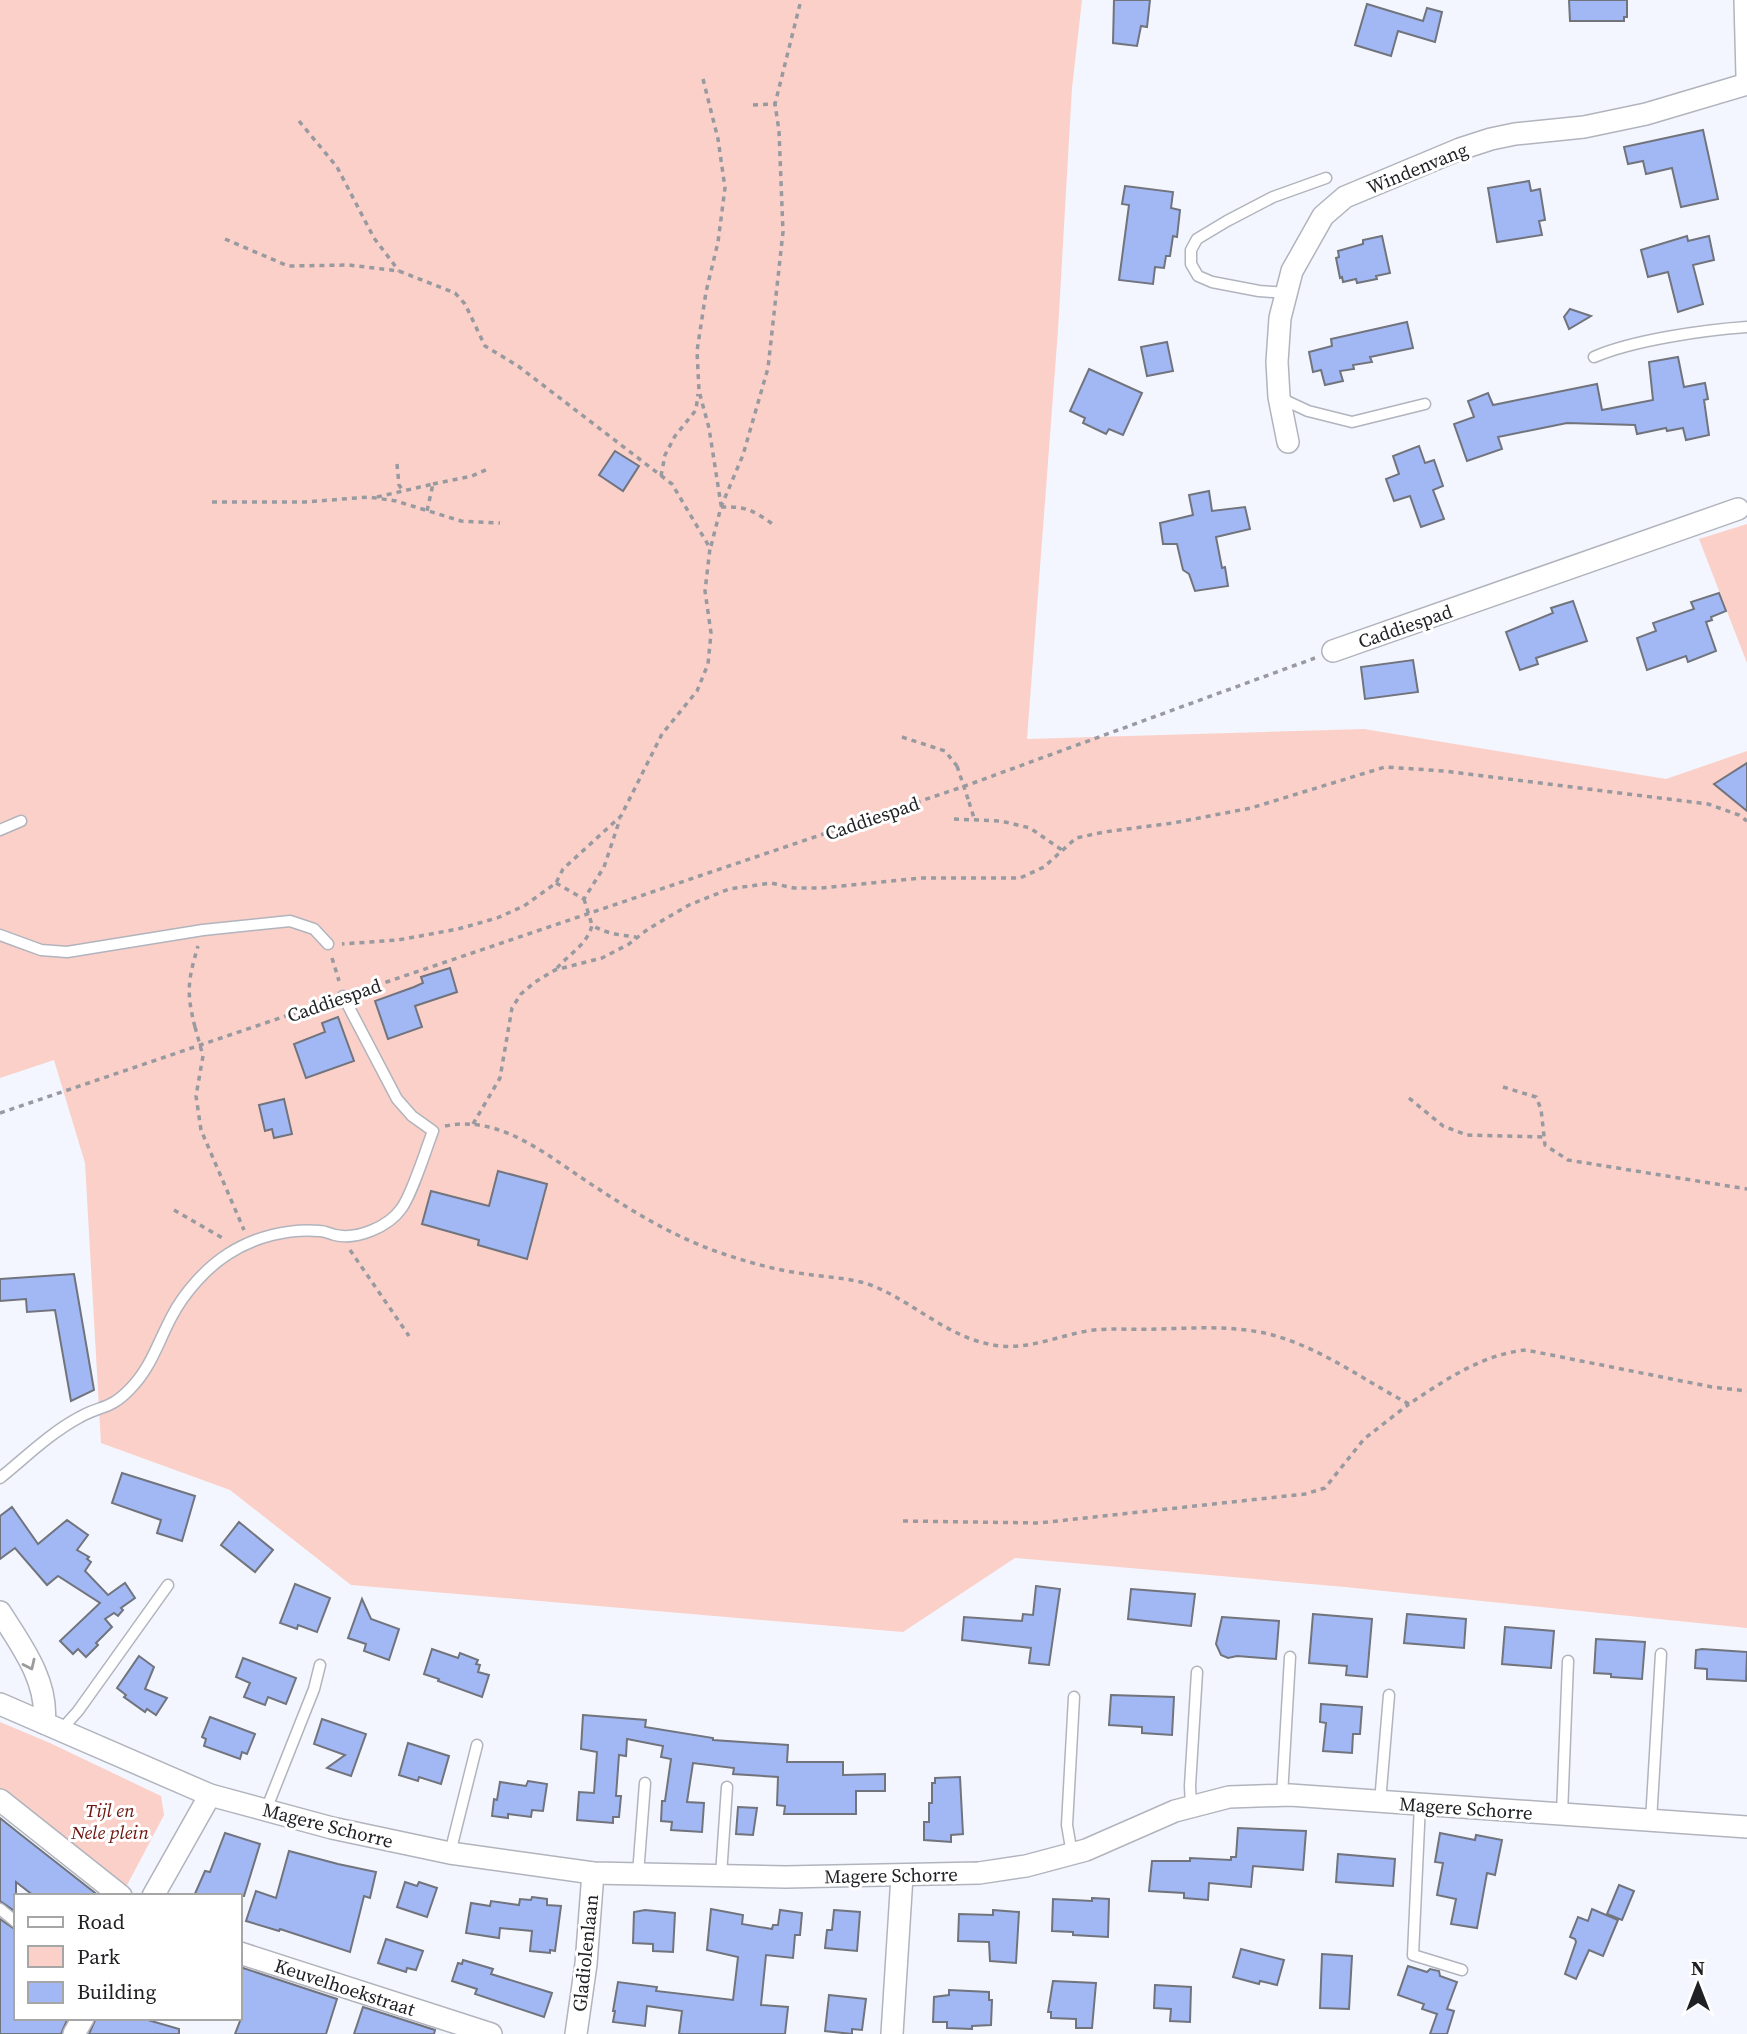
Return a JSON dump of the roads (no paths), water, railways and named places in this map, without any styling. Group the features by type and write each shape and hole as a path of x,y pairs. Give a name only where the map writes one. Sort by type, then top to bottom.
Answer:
{"street":[{"path":"1745,0 1747,76"},
{"name":"Windenvang","path":"1287,442 1279,397 1277,362 1279,329 1292,271 1323,216 1345,197 1460,149 1491,139 1584,127 1646,114 1747,84"},
{"name":"Caddiespad","path":"1333,651 1744,508"},
{"path":"0,1612 23,1648 44,1693 52,1726"},
{"name":"Magere Schorre","path":"0,1703 211,1795 332,1828 450,1853 593,1872 902,1876 979,1873 1026,1866 1072,1854 1175,1811 1229,1797 1282,1796 1747,1827"},
{"path":"154,1894 211,1795"},
{"path":"0,1800 118,1894"},
{"name":"Gladiolenlaan","path":"576,2034 586,1964 593,1872"},
{"path":"892,2034 902,1876"},
{"name":"Keuvelhoekstraat","path":"242,1954 491,2034"}],"lane":[{"path":"1287,293 1212,282 1198,276 1191,264 1191,250 1196,239 1227,221 1273,197 1326,178"},
{"path":"1594,357 1615,348 1747,327"},
{"path":"1279,397 1308,411 1352,422 1425,404"},
{"path":"0,830 21,821"},
{"path":"0,935 41,950 67,952 203,930 290,921 314,929 328,944"},
{"path":"0,1478 54,1433 82,1415 112,1406 130,1390 146,1371 172,1315 186,1293 227,1255 245,1245 287,1233 321,1231 337,1236 363,1233 385,1224 402,1208 433,1130 412,1116 397,1099 344,996"},
{"path":"52,1726 78,1711 168,1585"},
{"path":"1651,1821 1661,1654"},
{"path":"1282,1796 1290,1657"},
{"path":"1562,1814 1568,1661"},
{"path":"266,1810 314,1689 320,1665"},
{"path":"1191,1807 1196,1672"},
{"path":"1380,1802 1389,1695"},
{"path":"1072,1854 1067,1825 1074,1698"},
{"path":"450,1853 477,1745"},
{"path":"638,1874 645,1783"},
{"path":"721,1875 727,1787"},
{"path":"1420,1804 1413,1955 1462,1970"},
{"path":"0,1909 14,1920"}],"park label":[{"name":"Tijl en Nele plein","path":"110,1821"}]}
